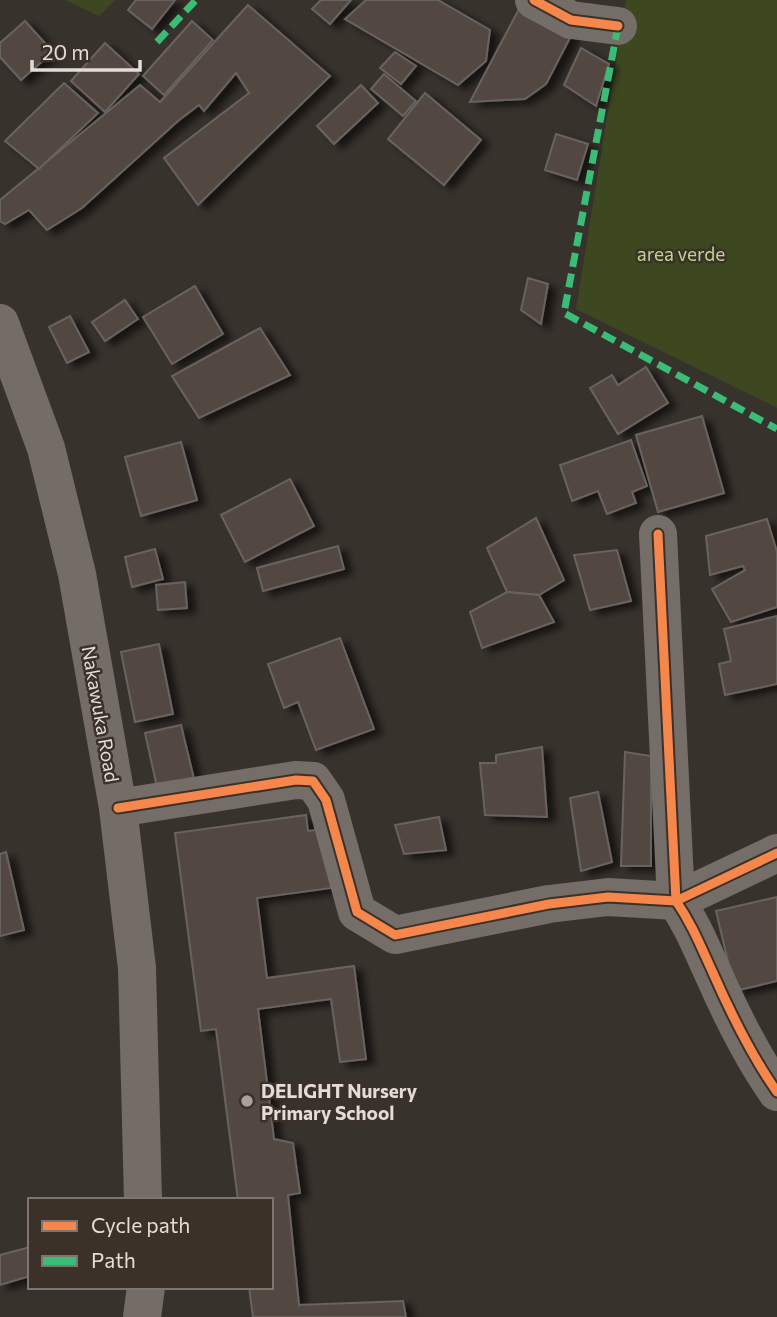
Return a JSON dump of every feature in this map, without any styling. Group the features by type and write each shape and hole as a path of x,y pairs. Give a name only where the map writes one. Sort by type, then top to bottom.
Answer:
{"main road":[{"name":"Nakawuka Road","path":"0,323 47,447 77,574 118,808 136,968 144,1198"},
{"path":"142,1317 146,1289"}],"street":[{"path":"534,0 571,20 618,26"},
{"path":"658,534 676,901 695,928 725,1001 762,1070 777,1092"},
{"path":"118,808 296,780 313,781 326,800 357,912 395,935 549,904 608,897 676,901 777,853"}],"green space":[{"path":"65,0 115,0 99,16"},
{"name":"area verde","path":"626,0 777,0 777,408 576,309"}],"building":[{"path":"136,0 175,0 152,29 128,10"},
{"path":"321,0 351,0 330,24 312,9"},
{"path":"366,0 438,0 490,30 486,61 458,85 345,19"},
{"path":"248,5 330,76 198,205 164,158 249,93 236,73 204,111 199,105 82,208 47,230 29,210 5,224 0,221 0,200 140,85 160,102"},
{"path":"520,7 572,34 546,84 525,99 470,102"},
{"path":"25,21 53,52 21,80 0,57 0,43"},
{"path":"192,21 213,40 164,95 143,76"},
{"path":"105,43 139,74 105,112 71,81"},
{"path":"581,48 609,64 596,106 564,85"},
{"path":"395,52 416,66 401,84 380,68"},
{"path":"384,74 416,101 403,116 371,89"},
{"path":"64,83 98,113 39,169 5,141"},
{"path":"361,85 378,103 334,144 317,126"},
{"path":"425,93 481,140 444,185 388,139"},
{"path":"556,134 588,144 577,180 545,170"},
{"path":"528,278 548,284 541,324 521,310"},
{"path":"195,286 223,334 172,364 143,317"},
{"path":"125,300 138,319 105,341 92,322"},
{"path":"70,316 89,352 67,363 49,327"},
{"path":"260,328 290,375 199,418 172,376"},
{"path":"646,367 668,403 618,434 590,388 612,375 618,385"},
{"path":"702,416 724,493 658,512 636,435"},
{"path":"631,440 647,486 632,492 636,503 607,514 598,491 572,501 560,465"},
{"path":"181,442 197,500 141,516 125,457"},
{"path":"290,479 314,526 245,562 221,515"},
{"path":"536,518 564,580 539,595 507,592 487,548"},
{"path":"767,519 777,552 777,607 731,622 712,589 745,570 743,566 710,575 706,536"},
{"path":"338,546 344,569 263,591 257,568"},
{"path":"155,549 163,579 132,587 125,557"},
{"path":"617,550 631,601 590,610 574,555"},
{"path":"185,582 187,608 158,610 156,585"},
{"path":"507,592 539,595 554,622 482,648 470,612"},
{"path":"777,616 777,684 725,695 719,664 731,661 724,629"},
{"path":"340,638 374,729 316,750 298,702 284,708 268,664"},
{"path":"159,644 173,714 135,722 121,652"},
{"path":"181,725 195,783 158,792 145,733"},
{"path":"542,747 547,817 485,815 480,763 496,763 496,755"},
{"path":"625,752 651,756 651,866 621,866"},
{"path":"598,792 612,862 581,871 570,798"},
{"name":"DELIGHT Nursery Primary School","path":"306,815 308,831 324,829 331,888 257,898 267,978 354,966 366,1059 340,1062 331,999 258,1009 274,1139 293,1143 300,1193 288,1195 299,1305 403,1301 406,1317 253,1317 249,1289 273,1289 273,1198 238,1198 216,1029 201,1031 175,833"},
{"path":"439,817 446,850 404,854 395,825"},
{"path":"6,852 24,930 0,936 0,854"},
{"path":"777,897 777,981 735,991 716,911"},
{"path":"28,1248 28,1277 0,1285 0,1255"}],"marked path":[{"path":"157,42 196,0"},
{"path":"618,26 564,313 777,429"}],"cycle path":[{"path":"534,0 571,20 618,26"},
{"path":"658,534 676,901 696,936 742,1034 777,1092"},
{"path":"118,808 296,780 313,781 326,800 357,912 395,935 549,904 608,897 676,901 777,853"}],"place":[{"name":"DELIGHT Nursery Primary School","path":"247,1101"}]}
